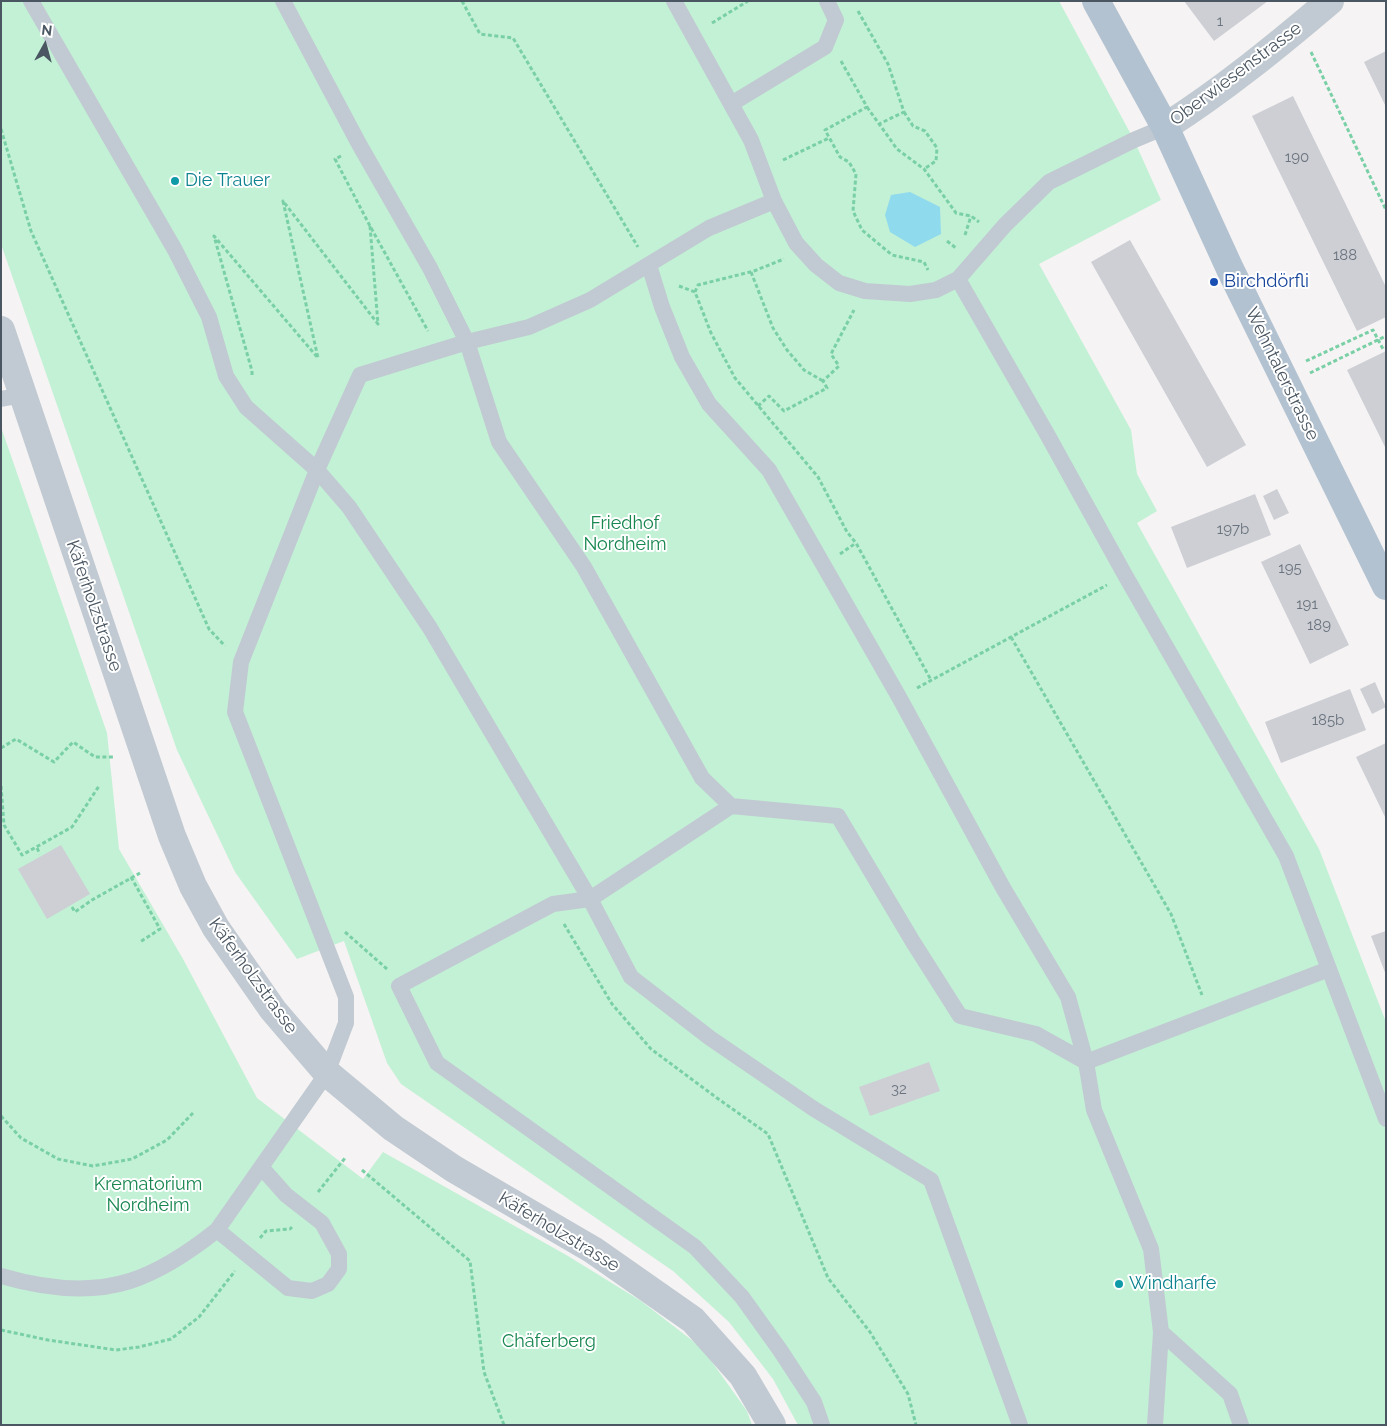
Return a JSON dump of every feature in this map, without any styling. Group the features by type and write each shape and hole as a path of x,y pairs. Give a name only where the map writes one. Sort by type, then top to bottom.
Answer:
{"main road":[{"name":"Wehntalerstrasse","path":"1096,1 1165,127 1230,269 1386,586"}],"street":[{"name":"Oberwiesenstrasse","path":"1165,127 1196,107 1277,46 1321,4"},
{"name":"Käferholzstrasse","path":"1,330 12,397 169,826 193,886 216,928 258,990 327,1072 393,1128 454,1169 593,1250 693,1320 743,1376 772,1425"}],"lane":[{"path":"31,1 175,250 210,317 226,376 246,407 317,470 349,507 430,628 590,899 631,978 710,1038 814,1109 932,1180 1020,1425"},
{"path":"283,1 359,144 430,268 467,342 499,442 584,567 702,778 731,806 838,816 912,942 960,1016 1036,1034 1086,1062"},
{"path":"674,1 751,140 774,201 796,243 816,265 838,283 865,291 910,294 936,290 958,279 1005,225 1049,182 1134,140 1165,127"},
{"path":"731,104 825,47 836,20 827,1"},
{"path":"1,1276 52,1287 105,1286 130,1281 197,1247 217,1230 262,1168 327,1072 346,1023 346,997 235,712 241,662 317,470 360,375 467,342 529,327 651,271 709,228 774,201"},
{"path":"651,271 662,307 682,357 709,404 769,470 899,698 1002,886 1068,997 1086,1062 1094,1110 1152,1249 1161,1332 1155,1425"},
{"path":"958,279 1286,856 1386,1119"},
{"path":"731,806 590,899 553,904 399,986 437,1063 696,1247 742,1297 780,1350 814,1402 822,1425"},
{"path":"1086,1062 1329,970"},
{"path":"217,1230 288,1288 312,1291 328,1284 339,1270 339,1254 322,1223 286,1195 262,1168"},
{"path":"1161,1332 1230,1394 1242,1425"}],"path":[{"path":"462,1 480,34 513,38 651,271 695,292 711,333 734,378 818,477 847,532 856,543 932,680"},
{"path":"692,34 748,1"},
{"path":"857,9 888,64 904,112 913,126 925,131 937,148 936,161 924,169"},
{"path":"828,38 867,107 897,149 924,169 956,213 971,216 998,235"},
{"path":"1308,46 1386,210"},
{"path":"867,107 825,130 840,157 849,162 856,174 853,211 862,230 892,255 924,262 936,290"},
{"path":"879,124 904,112"},
{"path":"1,129 31,231 115,422 209,629 241,662"},
{"path":"762,170 830,138"},
{"path":"359,144 335,159 440,351"},
{"path":"246,407 252,371 214,236 318,358 283,201 378,324 370,226"},
{"path":"947,241 960,251"},
{"path":"695,292 698,286 751,272 781,261 800,248"},
{"path":"751,272 773,328 787,350 804,370 823,381 827,388 784,412 769,396 758,406"},
{"path":"823,381 839,366 831,354 842,329 865,291"},
{"path":"1301,364 1373,330 1383,349 1386,348"},
{"path":"1306,375 1386,336"},
{"path":"899,698 1125,575"},
{"path":"1011,637 1171,914 1210,1015"},
{"path":"1,748 16,739 54,762 73,742 95,757 113,758"},
{"path":"1,786 4,825 22,854 37,848 72,828 99,786"},
{"path":"37,848 40,854"},
{"path":"72,906 75,912 92,900 140,873"},
{"path":"131,878 160,929 140,942"},
{"path":"553,904 612,1004 651,1049 768,1134 828,1278 870,1332 908,1394 916,1425"},
{"path":"323,939 346,932 393,975 399,986"},
{"path":"1,1116 21,1138 58,1159 93,1166 132,1159 167,1140 193,1113"},
{"path":"1,1330 48,1340 116,1350 139,1347 171,1338 199,1317 266,1230 290,1229 344,1158"},
{"path":"362,1170 470,1261 484,1372 504,1425"}],"green space":[{"name":"Friedhof Nordheim","path":"1,1 1059,1 1134,140 1161,200 1039,264 1131,430 1137,474 1157,511 1137,523 1319,849 1386,1022 1386,1425 798,1425 773,1379 729,1322 673,1271 401,1084 387,1063 344,941 297,959 235,872 177,750 1,244"},
{"name":"Krematorium Nordheim","path":"1,427 107,733 119,849 183,959 257,1098 363,1179 383,1152 568,1256 641,1301 702,1348 747,1411 752,1425 1,1425"}],"water":[{"path":"910,192 940,207 941,234 915,247 890,232 885,215 891,195"}],"building":[{"path":"1184,1 1268,1 1214,41"},
{"path":"1386,51 1386,107 1364,62"},
{"path":"1293,96 1386,287 1386,317 1357,331 1252,116"},
{"path":"1130,240 1246,445 1207,467 1091,262"},
{"path":"1386,351 1386,449 1347,370"},
{"path":"1277,489 1289,513 1274,520 1263,496"},
{"path":"1255,494 1271,535 1187,568 1171,527"},
{"path":"1300,544 1349,645 1310,664 1261,562"},
{"path":"1375,682 1386,707 1372,714 1360,689"},
{"path":"1350,689 1366,730 1281,763 1265,722"},
{"path":"1386,743 1386,819 1356,757"},
{"path":"61,845 90,894 47,919 18,869"},
{"path":"1386,931 1386,975 1371,936"},
{"path":"929,1062 940,1091 870,1116 859,1087"}],"place":[{"name":"Die Trauer","path":"175,181"},
{"name":"Birchdörfli","path":"1214,282"},
{"name":"Windharfe","path":"1119,1284"}],"park label":[{"name":"Chäferberg","path":"549,1342"}]}
